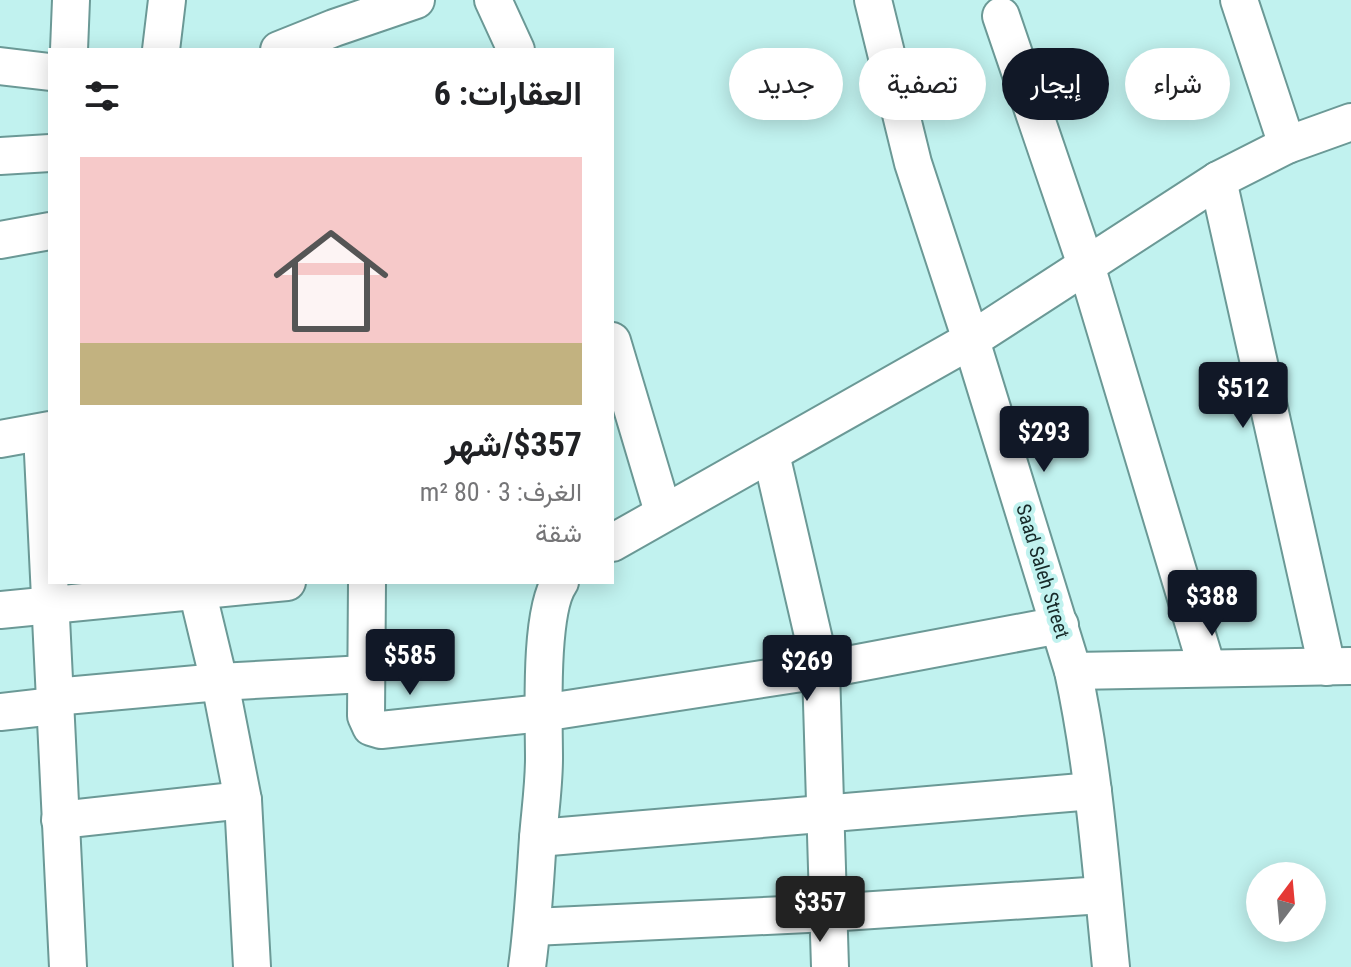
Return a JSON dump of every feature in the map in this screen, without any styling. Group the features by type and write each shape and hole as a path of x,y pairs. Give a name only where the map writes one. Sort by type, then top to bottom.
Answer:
{"street":[{"path":"69,48 71,0"},
{"path":"161,48 167,0"},
{"path":"290,48 338,39 378,6 416,0"},
{"path":"493,0 515,48"},
{"name":"Saad Saleh Street","path":"873,0 913,163 1073,671 1083,715 1093,791 1111,967"},
{"path":"1239,0 1287,145"},
{"path":"1001,16 1086,265 1207,668"},
{"path":"0,66 48,72"},
{"path":"614,542 971,340 1218,180 1287,145 1351,122"},
{"path":"0,156 48,153"},
{"path":"1073,671 1339,666 1218,180"},
{"path":"0,240 48,231"},
{"path":"614,348 663,512"},
{"path":"0,439 46,432 48,519"},
{"path":"771,454 821,670 830,967"},
{"path":"49,584 68,967"},
{"path":"0,610 196,587 251,584"},
{"path":"367,584 366,716 368,723 376,730 542,713 821,670 1060,625"},
{"path":"527,967 533,927 544,758 542,713 548,623 550,604 558,584"},
{"path":"196,587 243,800 252,967"},
{"path":"0,712 54,702 219,682 365,674"},
{"path":"538,838 1093,791"},
{"path":"60,820 243,800"},
{"path":"533,927 828,913 1103,895"}]}
